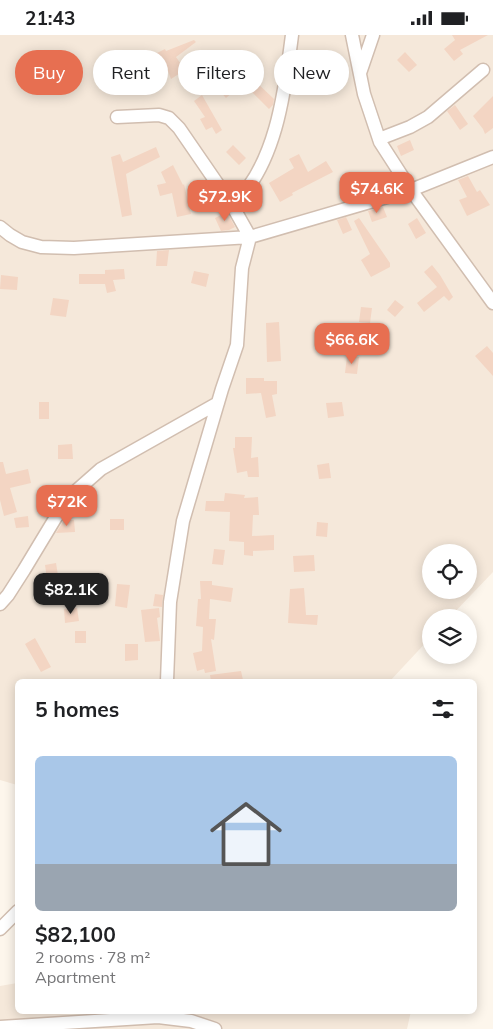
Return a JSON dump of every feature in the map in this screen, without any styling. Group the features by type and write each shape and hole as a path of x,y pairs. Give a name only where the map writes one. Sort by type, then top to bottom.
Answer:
{"street":[{"path":"232,205 247,190 262,163 277,123 292,35"},
{"path":"352,35 364,94 379,139 411,190 493,303"},
{"path":"360,74 373,35"},
{"path":"379,139 410,127 428,117 483,70"},
{"path":"117,117 159,115 169,118 179,127 232,205 250,237 242,268 237,345 183,521 170,602 166,679"},
{"path":"0,227 22,241 41,247 82,248 250,237 411,190 493,157"},
{"path":"0,604 8,595 56,517 76,491 102,469 218,403"},
{"path":"0,929 15,914"},
{"path":"0,1027 158,1017 191,1021 215,1029"}],"shaded area":[{"path":"0,35 493,35 493,572 477,589 477,544 422,544 422,599 467,599 458,609 422,609 422,647 392,679 15,679 15,784 0,780"},
{"path":"15,983 15,1014 410,1014 407,1029 0,1029 0,986"}],"building":[{"path":"452,35 488,35 460,50 463,54 454,61 444,49 455,40"},
{"path":"194,40 196,42 185,50 178,50 178,56 176,57 178,60 178,74 171,79 168,71 168,50"},
{"path":"405,52 417,65 409,72 397,60"},
{"path":"264,90 274,99 273,105 269,109 255,95 264,95"},
{"path":"202,95 222,130 216,134 212,127 206,130 200,119 205,117 194,101"},
{"path":"493,96 493,128 485,134 473,116"},
{"path":"455,105 468,124 460,130 447,111"},
{"path":"410,140 414,150 401,156 397,146"},
{"path":"233,145 246,158 239,165 226,152"},
{"path":"156,147 160,157 126,174 132,215 122,217 111,157 120,154 123,162"},
{"path":"299,154 308,172 326,161 333,172 292,193 293,195 280,202 269,183 294,168 289,159"},
{"path":"173,165 184,184 191,214 177,217 172,193 160,196 157,185 166,183 161,172"},
{"path":"468,176 477,192 480,190 490,205 467,216 459,200 467,197 458,180"},
{"path":"383,207 387,217 372,222 368,211"},
{"path":"227,212 235,227 221,231 215,218"},
{"path":"346,217 352,230 343,234 337,220"},
{"path":"359,218 390,263 390,267 371,277 361,260 370,254 354,221"},
{"path":"417,218 426,233 416,239 408,224"},
{"path":"169,250 167,266 156,266 157,251"},
{"path":"432,265 453,297 449,301 444,296 424,312 417,303 437,287 424,272"},
{"path":"124,269 125,279 113,280 116,291 107,293 105,284 79,284 79,274 105,274 105,270"},
{"path":"194,271 209,274 206,287 191,283"},
{"path":"1,275 18,277 17,290 0,289"},
{"path":"53,298 69,300 66,317 50,315"},
{"path":"395,300 404,307 395,317 387,310"},
{"path":"361,307 372,308 370,323 359,322"},
{"path":"279,322 281,361 267,362 266,323"},
{"path":"487,346 493,353 493,376 475,356"},
{"path":"347,356 359,357 357,374 345,373"},
{"path":"246,378 264,378 264,381 277,381 277,394 272,395 276,416 266,418 261,393 246,394"},
{"path":"39,402 49,402 49,419 39,419"},
{"path":"342,402 344,416 328,418 326,403"},
{"path":"235,437 252,437 251,458 258,457 259,477 248,477 247,471 237,473 233,448 235,448"},
{"path":"72,444 73,459 58,459 58,445"},
{"path":"0,462 3,462 6,474 28,469 31,483 10,488 17,512 4,516 0,500"},
{"path":"329,463 331,478 319,479 317,465"},
{"path":"225,493 245,495 244,498 258,497 259,515 253,515 252,536 274,535 274,550 253,551 253,556 244,555 244,542 229,541 230,512 205,511 206,501 224,501"},
{"path":"28,516 29,527 16,528 14,518"},
{"path":"110,519 124,519 124,530 110,530"},
{"path":"64,520 74,520 75,532 56,533"},
{"path":"317,522 328,523 327,537 316,536"},
{"path":"214,549 225,550 223,565 212,564"},
{"path":"314,555 315,571 294,572 293,556"},
{"path":"56,563 60,588 55,588 55,602 45,601 46,586 48,586 45,565"},
{"path":"200,581 212,581 212,585 233,588 231,602 210,599 209,619 216,619 214,640 211,639 216,671 205,673 204,669 197,671 193,653 202,651 203,627 196,626 198,599 201,599"},
{"path":"117,584 130,585 127,608 115,606"},
{"path":"304,588 306,615 318,615 317,625 288,623 290,589"},
{"path":"155,594 163,595 162,607 153,606"},
{"path":"77,608 79,621 65,623 64,609"},
{"path":"159,608 160,617 157,618 160,641 145,642 141,610"},
{"path":"75,631 86,631 86,643 75,643"},
{"path":"35,638 51,667 41,672 25,644"},
{"path":"125,644 138,644 138,660 125,661"},
{"path":"241,671 243,679 211,679 210,675"}]}
